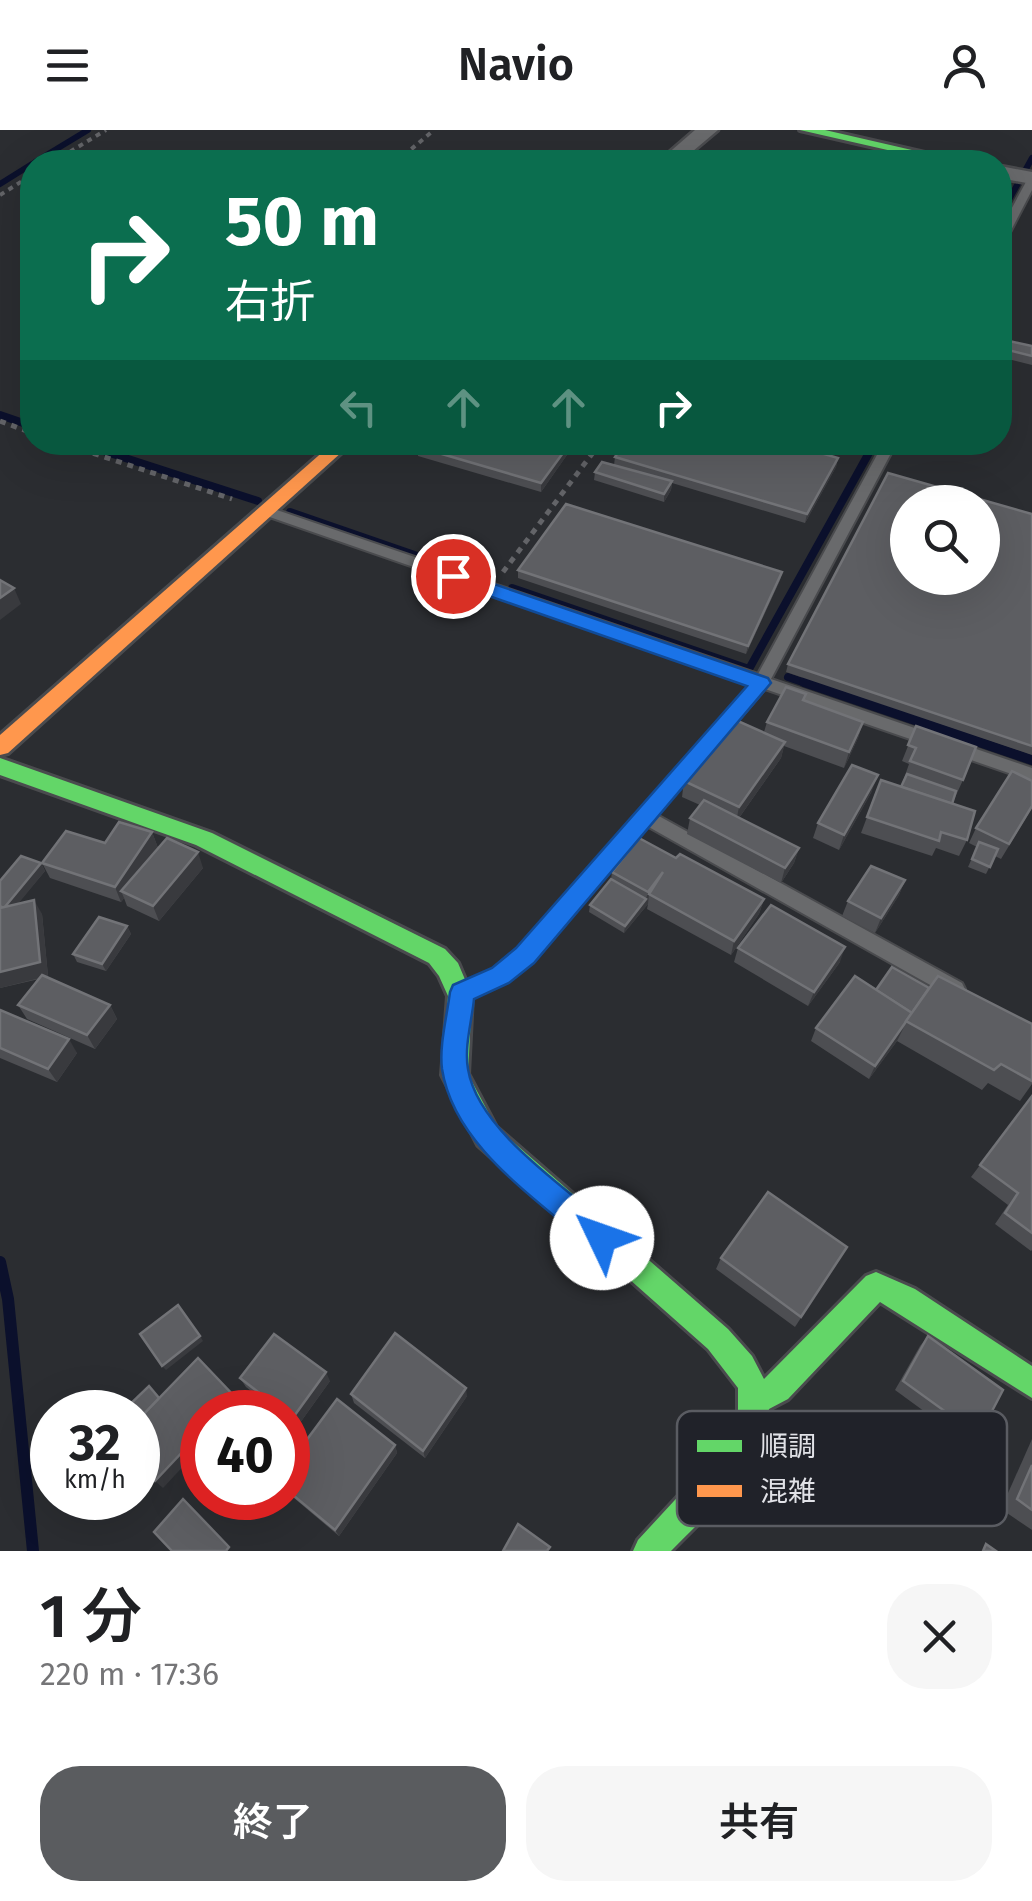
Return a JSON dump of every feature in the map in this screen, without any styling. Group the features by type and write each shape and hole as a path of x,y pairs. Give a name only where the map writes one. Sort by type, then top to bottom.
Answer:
{"street":[{"path":"683,150 708,130"},
{"path":"807,130 901,150"},
{"path":"0,747 330,455"},
{"path":"0,766 204,839 437,956 452,972 462,992 454,1067 465,1100 487,1136 718,1340 746,1372 755,1400 753,1411"},
{"path":"755,1400 777,1388 876,1286 905,1300 1032,1383"},
{"path":"649,1551 677,1518"}],"lane":[{"path":"1012,217 1032,179"},
{"path":"462,992 500,975 525,956 761,683 884,455"},
{"path":"266,511 1032,775"},
{"path":"646,817 965,994"}],"path":[{"path":"73,150 106,130"},
{"path":"410,150 434,130"},
{"path":"100,455 266,511"},
{"path":"490,589 591,455"}],"building":[{"path":"1012,342 1032,346 1032,356 1012,351"},
{"path":"445,455 561,455 541,483"},
{"path":"828,455 838,458 807,514 615,457"},
{"path":"602,462 672,481 664,494 595,472"},
{"path":"888,473 930,485 890,485 890,595 1000,595 1000,505 1032,514 1032,746 788,664"},
{"path":"566,504 782,572 748,646 518,570"},
{"path":"0,580 14,588 0,598"},
{"path":"786,687 806,694 803,700 863,722 849,752 767,722"},
{"path":"731,718 785,742 739,807 684,781"},
{"path":"916,726 976,747 963,780 910,761 916,748 908,745"},
{"path":"852,765 878,775 844,835 818,823"},
{"path":"1012,771 1032,781 1032,806 1009,844 976,828"},
{"path":"907,774 956,791 952,804 901,787"},
{"path":"881,780 975,811 967,840 941,832 939,841 867,817"},
{"path":"704,800 799,848 785,868 690,818"},
{"path":"119,822 152,832 115,887 42,863 66,831 105,843"},
{"path":"167,838 198,852 153,906 121,891"},
{"path":"639,838 676,858 680,854 764,899 734,941 649,894 663,872 648,892 612,872"},
{"path":"979,842 998,849 990,867 972,859"},
{"path":"21,856 41,863 4,908 0,906 0,881"},
{"path":"871,866 905,880 881,918 848,901"},
{"path":"611,879 646,899 625,926 590,905"},
{"path":"34,900 40,962 0,972 0,908"},
{"path":"771,905 845,947 814,992 738,948"},
{"path":"99,917 127,926 102,964 73,954"},
{"path":"892,967 929,988 912,1013 876,990"},
{"path":"42,975 110,1005 87,1035 18,1005"},
{"path":"855,976 912,1013 875,1066 816,1028"},
{"path":"938,976 1032,1024 1032,1081 1001,1064 994,1070 906,1021"},
{"path":"0,1010 69,1039 48,1069 0,1048"},
{"path":"1032,1096 1032,1233 1005,1213 1018,1193 980,1165"},
{"path":"768,1192 847,1247 801,1317 721,1258"},
{"path":"178,1305 200,1336 162,1366 140,1334"},
{"path":"395,1333 466,1388 423,1451 351,1394"},
{"path":"274,1334 326,1372 310,1394 310,1390 256,1390 240,1378"},
{"path":"928,1336 1003,1390 992,1411 944,1411 903,1381"},
{"path":"198,1358 228,1390 180,1390 180,1454 160,1476 160,1397"},
{"path":"337,1399 395,1445 335,1530 310,1509 310,1435"},
{"path":"1032,1465 1032,1510 1017,1499"},
{"path":"180,1502 180,1520 203,1520 229,1547 226,1551 172,1551 154,1532"},
{"path":"518,1524 550,1547 547,1551 503,1551"}],"waterway":[{"path":"55,150 88,130"},
{"path":"1012,194 1032,158"},
{"path":"0,184 20,172"},
{"path":"0,415 20,422"},
{"path":"116,455 258,501"},
{"path":"512,588 749,669 868,455"},
{"path":"290,512 481,578"},
{"path":"788,677 811,685"},
{"path":"804,682 1032,760"},
{"path":"0,1262 8,1299 33,1551"}],"traffic: fast":[{"path":"807,130 901,150"},
{"path":"0,766 204,839 437,956 449,970 460,996 455,1075 487,1136 718,1339 751,1382 754,1411"},
{"path":"755,1400 777,1388 876,1286 905,1299 1032,1383"},
{"path":"649,1551 677,1522"}],"traffic: slow":[{"path":"0,747 330,455"}],"route":[{"path":"453,576 761,683 525,956 500,975 462,992 454,1067 465,1100 487,1136 602,1238"}]}
